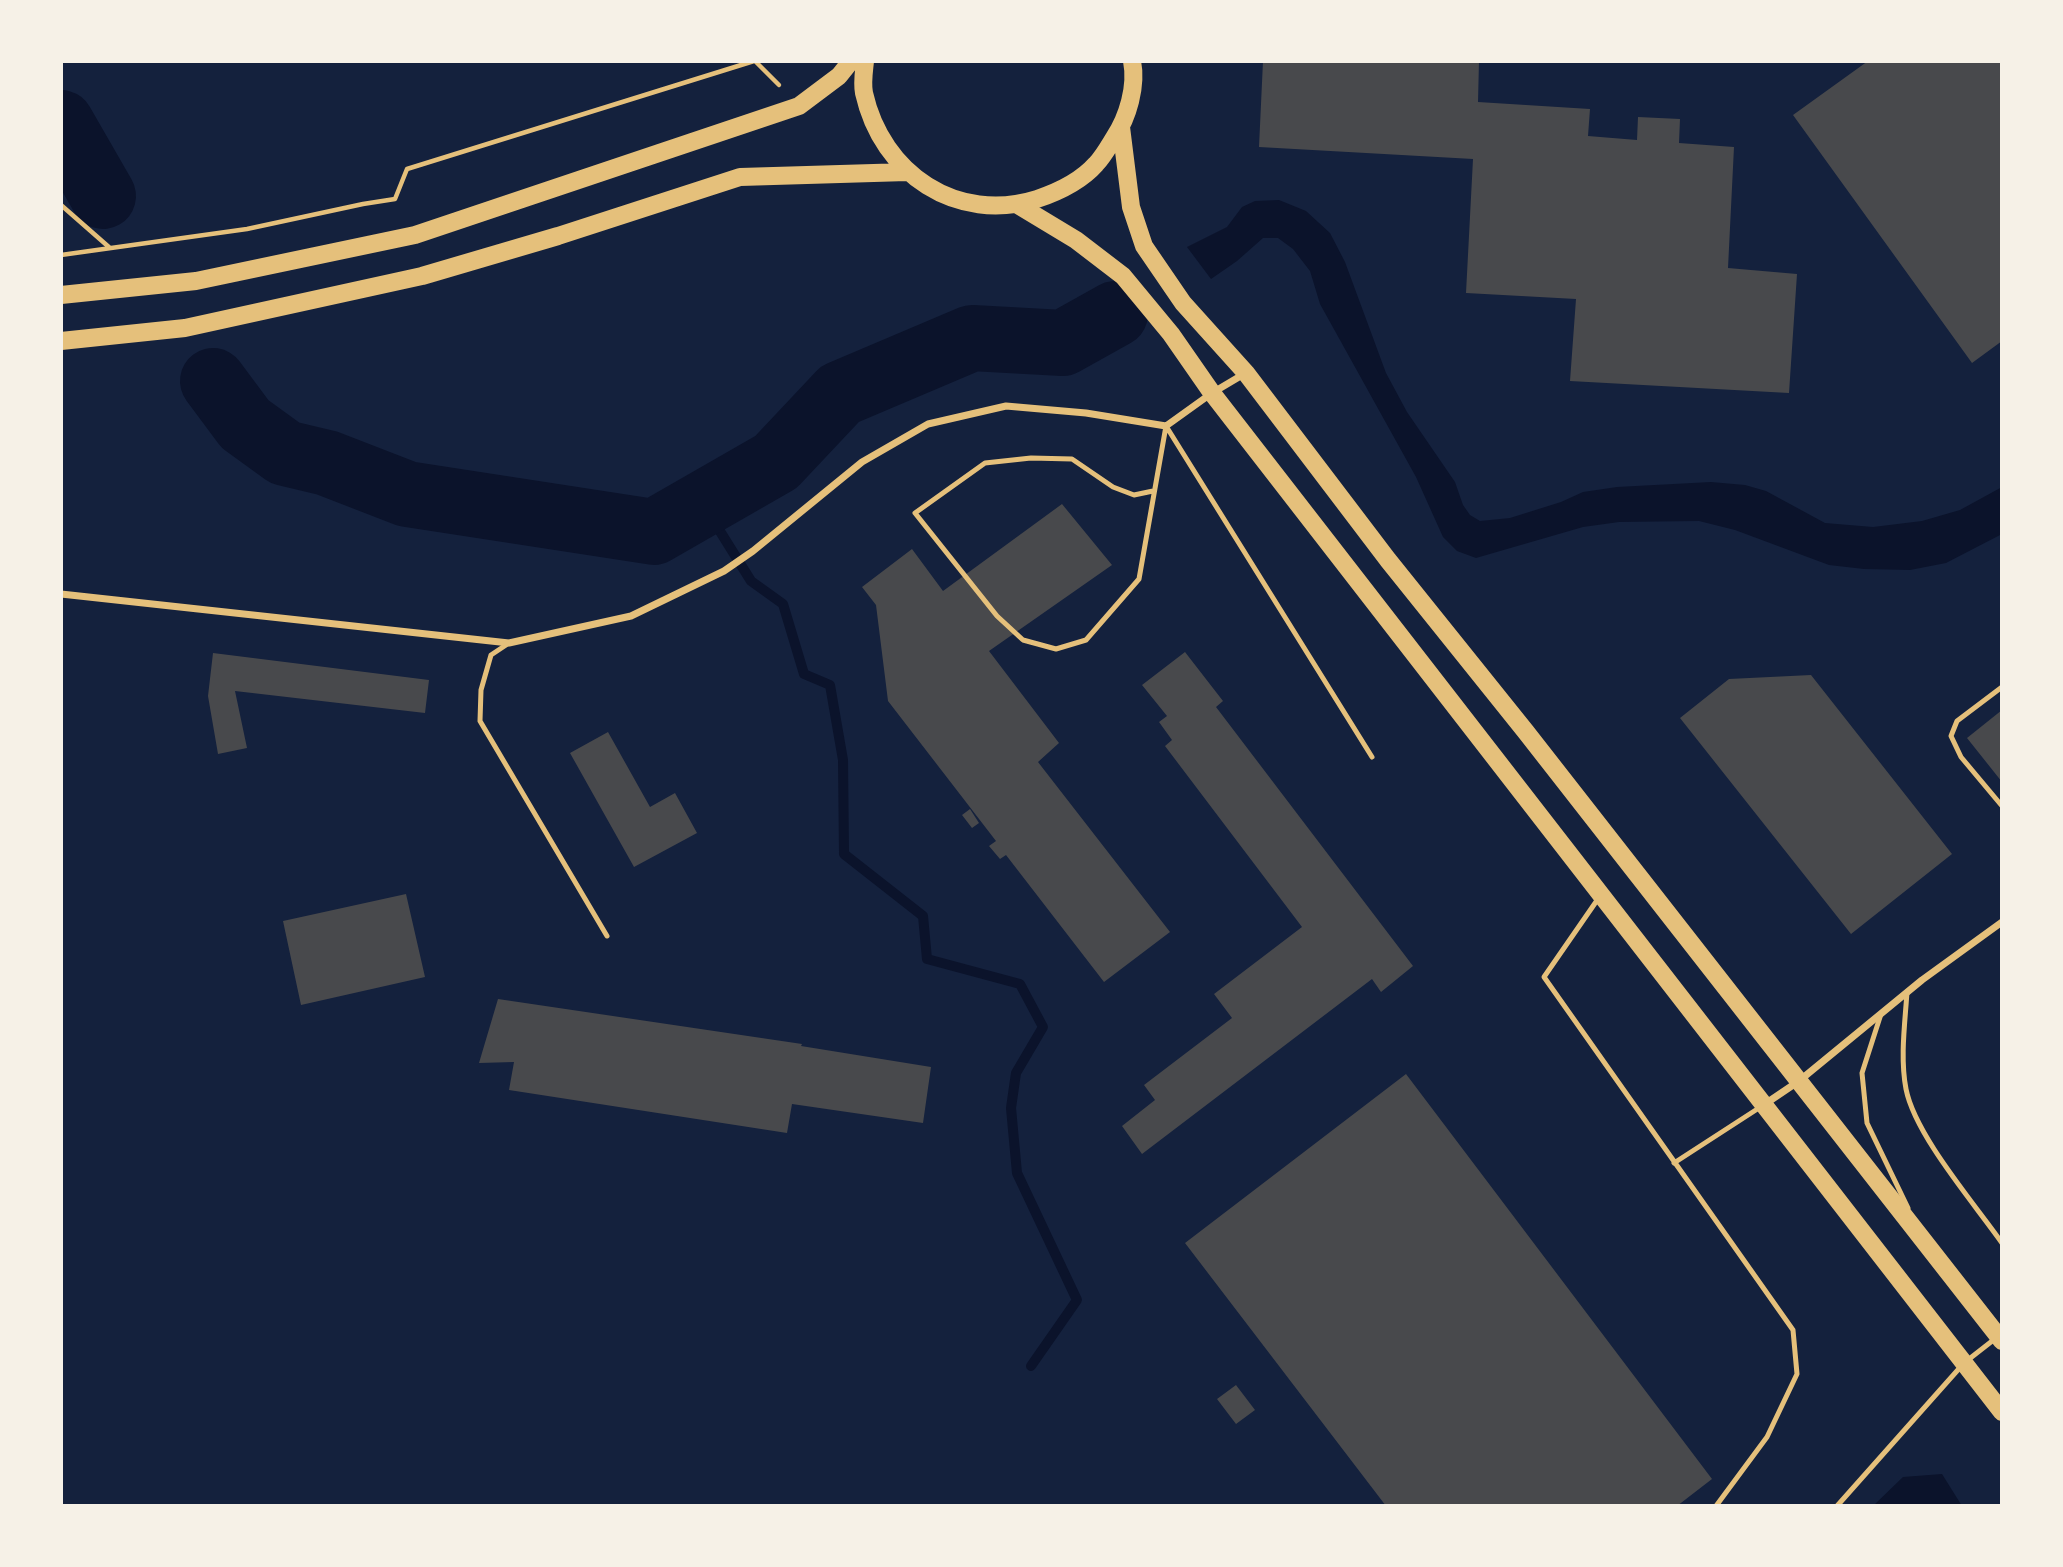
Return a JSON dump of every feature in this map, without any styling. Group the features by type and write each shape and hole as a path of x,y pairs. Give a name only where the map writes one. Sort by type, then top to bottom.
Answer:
{"main road":[{"path":"61,295 195,281 415,235 799,106 839,75 851,61"},
{"path":"865,61 864,91 878,135 906,172 931,189 959,201 988,207 1018,205 1060,191 1096,164 1121,127 1132,88 1134,63"},
{"path":"1121,127 1131,207 1144,246 1183,303 1246,373 1388,560 1526,732 2000,1338"},
{"path":"61,341 185,328 422,275 558,236 740,177 906,172"},
{"path":"1018,205 1076,240 1123,275 2002,1412"}],"street":[{"path":"61,594 509,643 631,616 724,571 862,461 928,424 1006,406 1086,413 1166,426 1212,393 1246,373"},
{"path":"1765,1104 1799,1081 1907,992 2002,922"}],"lane":[{"path":"1153,491 1134,495 1112,487 1072,459 1031,458 985,463 915,513 997,616 1023,640 1056,649 1086,640 1139,579 1166,426"},
{"path":"1166,426 1372,757"},
{"path":"509,643 491,655 481,690 480,721 607,936"},
{"path":"2002,687 1957,721 1951,736 1961,757 2002,806"},
{"path":"1601,894 1544,977 1793,1331 1797,1374 1767,1437 1716,1506"},
{"path":"1907,992 1905,1088 1913,1110 1926,1135 2002,1243"},
{"path":"1882,1012 1862,1073 1867,1123 1925,1243"},
{"path":"1674,1163 1765,1104"},
{"path":"1837,1506 1964,1363 2000,1338"}],"path":[{"path":"61,255 247,229 395,199 407,169 754,61"},
{"path":"61,205 111,248"}],"water":[{"path":"1279,200 1306,211 1330,233 1345,262 1386,373 1407,412 1455,482 1463,505 1470,515 1480,521 1510,518 1583,492 1617,487 1711,482 1745,485 1766,491 1825,523 1873,527 1922,521 1960,510 2002,487 2002,534 1946,563 1910,570 1829,565 1735,530 1699,521 1619,522 1583,527 1476,558 1457,551 1443,537 1416,477 1320,304 1310,271 1293,249 1278,238 1263,238 1211,279 1187,247 1227,227 1242,207 1255,201"},
{"path":"1942,1474 1962,1506 1873,1506 1903,1477"}],"building":[{"path":"1263,61 1479,61 1478,102 1590,109 1588,136 1637,140 1638,117 1680,119 1679,143 1734,147 1728,268 1797,274 1789,393 1570,381 1576,299 1466,293 1473,159 1259,147"},
{"path":"1868,61 2002,61 2002,341 1972,363 1793,115"},
{"path":"1062,504 1112,565 989,651 1059,743 1038,762 1170,932 1104,982 1006,855 1000,859 989,846 996,841 888,701 876,605 862,587 912,549 943,591"},
{"path":"1185,652 1223,701 1216,707 1413,966 1381,992 1372,979 1142,1154 1122,1126 1155,1100 1144,1085 1232,1018 1214,994 1302,927 1165,746 1172,740 1159,722 1167,716 1142,685"},
{"path":"213,653 429,680 425,713 235,691 247,748 218,754 208,696"},
{"path":"1811,675 1952,854 1851,934 1680,718 1729,679"},
{"path":"2002,710 2002,782 1967,738"},
{"path":"608,732 650,807 675,793 697,833 634,867 570,753"},
{"path":"970,809 979,823 972,828 962,815"},
{"path":"406,894 425,977 301,1005 283,921"},
{"path":"498,999 802,1044 801,1046 931,1067 923,1123 792,1104 787,1133 509,1090 514,1062 479,1063"},
{"path":"1406,1074 1712,1479 1677,1506 1386,1506 1185,1243"},
{"path":"1236,1385 1255,1410 1236,1424 1217,1399"}],"waterway":[{"path":"61,123 103,196"},
{"path":"213,381 245,424 285,453 327,463 407,494 654,532 776,462 840,394 972,338 1063,343 1115,314"},
{"path":"703,504 751,581 783,604 804,674 830,685 843,760 844,854 923,916 927,959 1020,984 1043,1027 1016,1073 1011,1108 1017,1173 1077,1300 1031,1366"}]}
